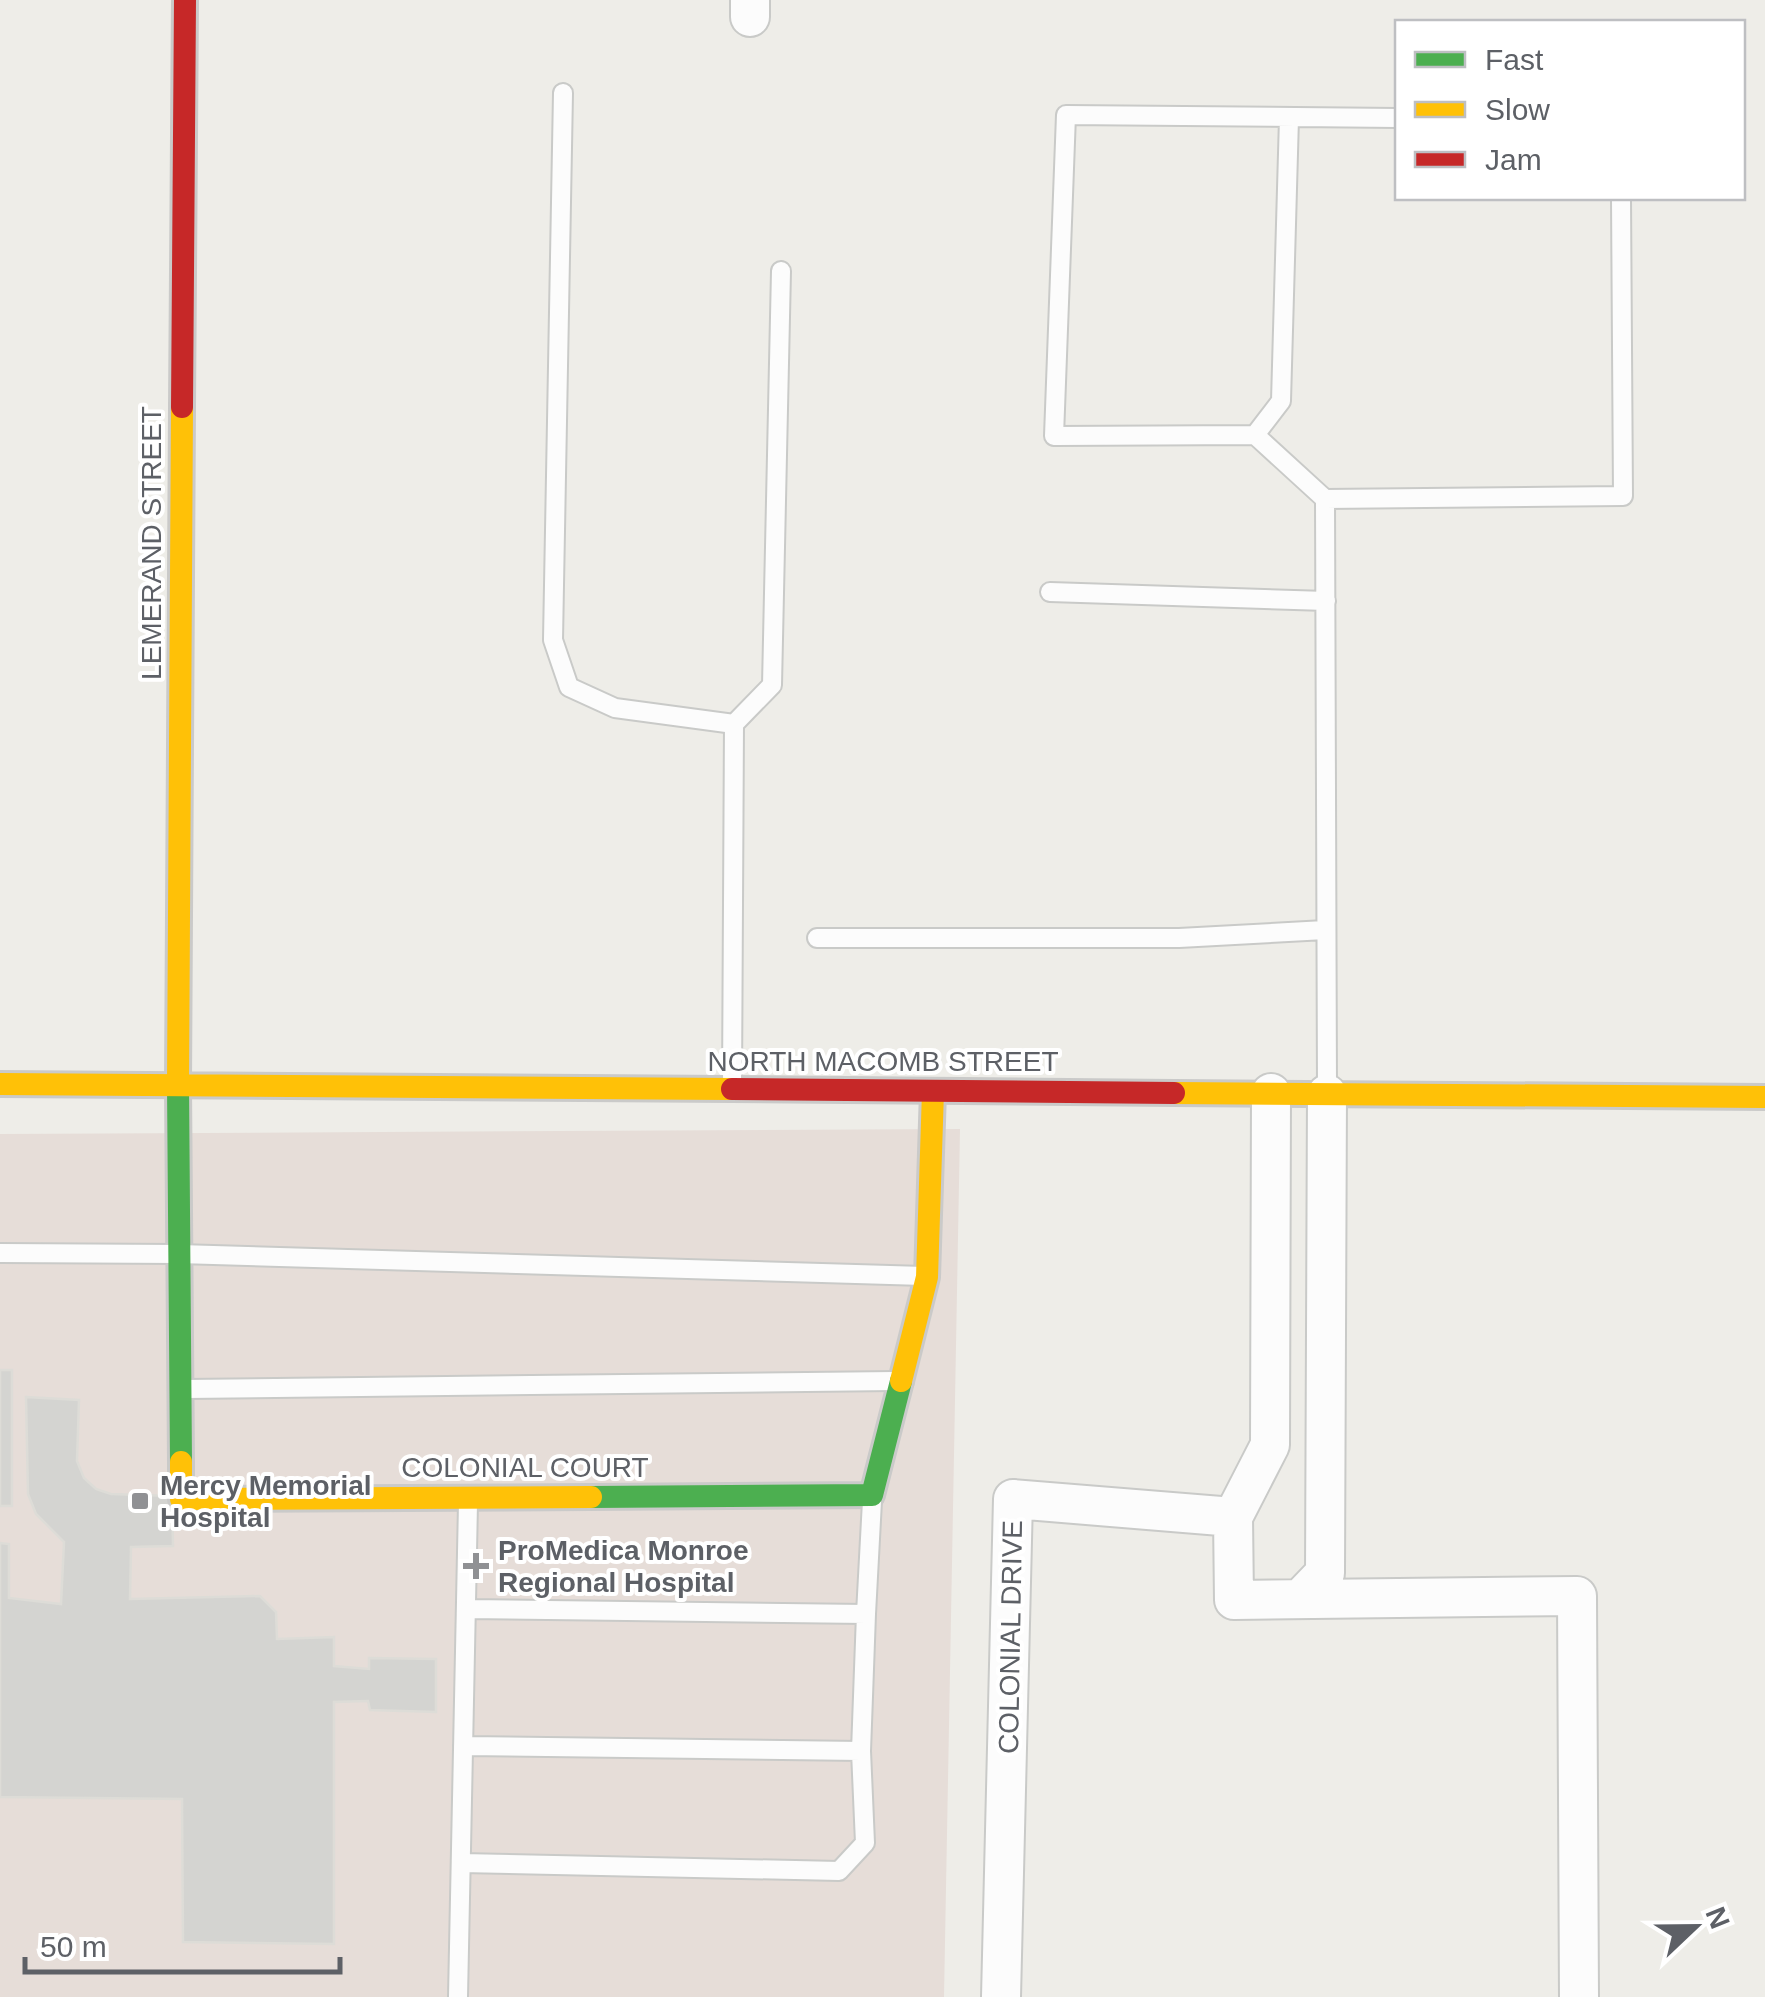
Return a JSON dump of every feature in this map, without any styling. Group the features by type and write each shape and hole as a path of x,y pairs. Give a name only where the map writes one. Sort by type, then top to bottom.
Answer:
{"street":[{"name":"LEMERAND STREET","path":"178,1086 185,0"},
{"name":"NORTH MACOMB STREET","path":"0,1084 1765,1096"},
{"name":"COLONIAL COURT","path":"178,1086 181,1498 872,1495"},
{"path":"872,1495 927,1276 933,1091"},
{"path":"1270,1092 1270,1444 1233,1517 1234,1600 1577,1596 1578,1997"},
{"path":"1300,1599 1325,1573 1327,1094"},
{"name":"COLONIAL DRIVE","path":"1002,1997 1013,1499 1233,1517"}],"lane":[{"path":"563,93 553,640 569,687 615,708 734,724"},
{"path":"1395,118 1066,116 1054,436 1255,435 1325,499 1622,496 1621,200"},
{"path":"1255,435 1281,401 1289,118"},
{"path":"732,1090 734,724 772,686 781,271"},
{"path":"1325,499 1327,1094"},
{"path":"1050,592 1326,601"},
{"path":"817,938 1179,938 1325,930"},
{"path":"0,1253 178,1254 927,1276"},
{"path":"180,1389 900,1380"},
{"path":"460,1862 839,1871 865,1843 860,1750 872,1495"},
{"path":"458,1997 468,1497"},
{"path":"466,1610 866,1614"},
{"path":"463,1746 860,1750"}],"shaded area":[{"name":"ProMedica Monroe Regional Hospital","path":"960,1129 944,1997 0,1997 0,1134"}],"building":[{"path":"0,1370 12,1370 12,1506 0,1506"},
{"path":"26,1397 79,1400 77,1461 84,1478 96,1489 111,1494 172,1496 173,1546 131,1547 130,1599 260,1596 276,1612 277,1639 334,1637 334,1666 369,1669 369,1658 436,1659 436,1712 370,1710 368,1701 334,1702 334,1944 183,1942 182,1799 0,1797 0,1543 9,1544 9,1598 61,1604 64,1542 36,1514 28,1494"}],"traffic: fast":[{"path":"178,1085 181,1462"},
{"path":"591,1497 872,1495 901,1381"}],"traffic: slow":[{"path":"178,1085 182,407"},
{"path":"0,1084 732,1089"},
{"path":"901,1381 927,1277 933,1091"},
{"path":"1174,1093 1765,1097"},
{"path":"181,1462 181,1499 591,1497"}],"traffic: jam":[{"path":"182,407 185,0"},
{"path":"732,1089 1174,1093"}],"place":[{"name":"Mercy Memorial Hospital","path":"140,1501"},
{"name":"ProMedica Monroe Regional Hospital","path":"476,1566"}]}
